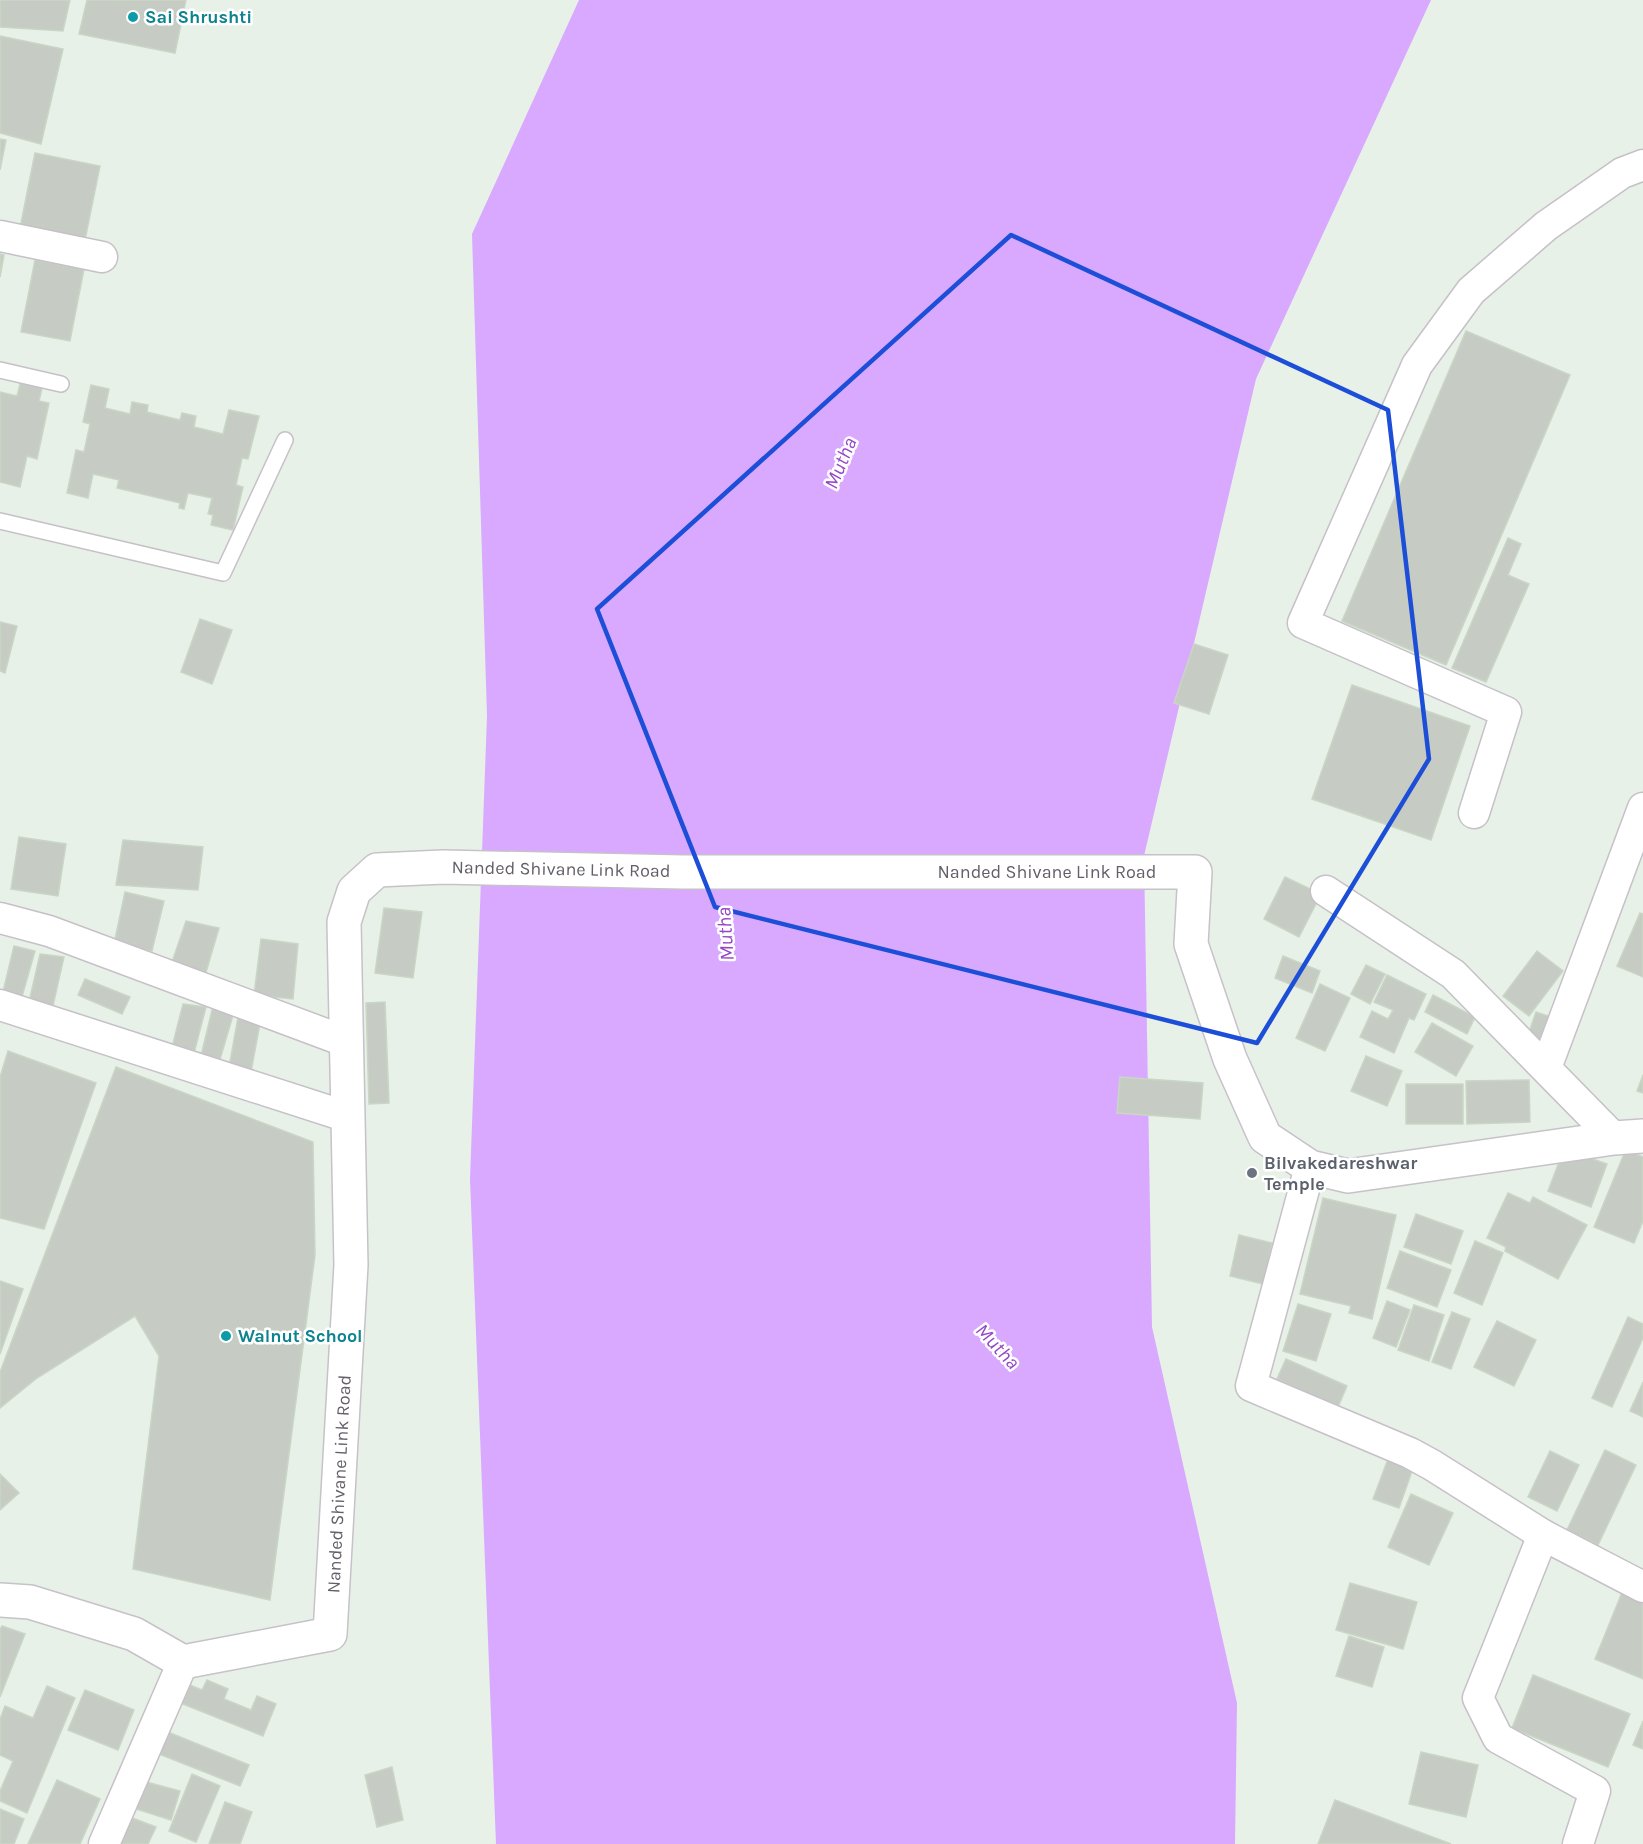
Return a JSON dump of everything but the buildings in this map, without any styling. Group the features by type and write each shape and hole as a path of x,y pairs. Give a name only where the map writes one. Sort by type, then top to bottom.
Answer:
{"street":[{"path":"1474,813 1506,712 1304,623 1417,366 1471,291 1546,226 1622,173 1643,165"},
{"path":"0,236 102,257"},
{"path":"1546,1068 1643,808"},
{"name":"Nanded Shivane Link Road","path":"183,1662 330,1634 351,1265 344,922 354,891 377,870 443,867 683,872 1195,872 1191,944 1230,1059 1265,1137 1311,1167 1348,1176 1629,1137"},
{"path":"1326,891 1453,974 1546,1068 1629,1137"},
{"path":"0,918 49,931 346,1042"},
{"path":"0,1005 348,1118"},
{"path":"1311,1167 1251,1386 1417,1457 1543,1535 1643,1587"},
{"path":"1543,1535 1478,1698 1498,1738 1595,1791 1578,1844"},
{"path":"0,1600 30,1602 134,1634 183,1662 104,1844"}],"lane":[{"path":"0,369 61,384"},
{"path":"0,521 222,573 285,440"}],"highlighted area":[{"path":"1011,235 1388,410 1429,759 1257,1043 715,907 597,609"}],"water":[{"name":"Mutha","path":"579,0 1431,0 1256,379 1144,856 1152,1327 1237,1703 1235,1844 496,1844 470,1179 487,716 472,234"}],"place":[{"name":"Sai Shrushti","path":"133,17"},
{"name":"Bilvakedareshwar Temple","path":"1252,1173"},
{"name":"Walnut School","path":"226,1336"}]}
